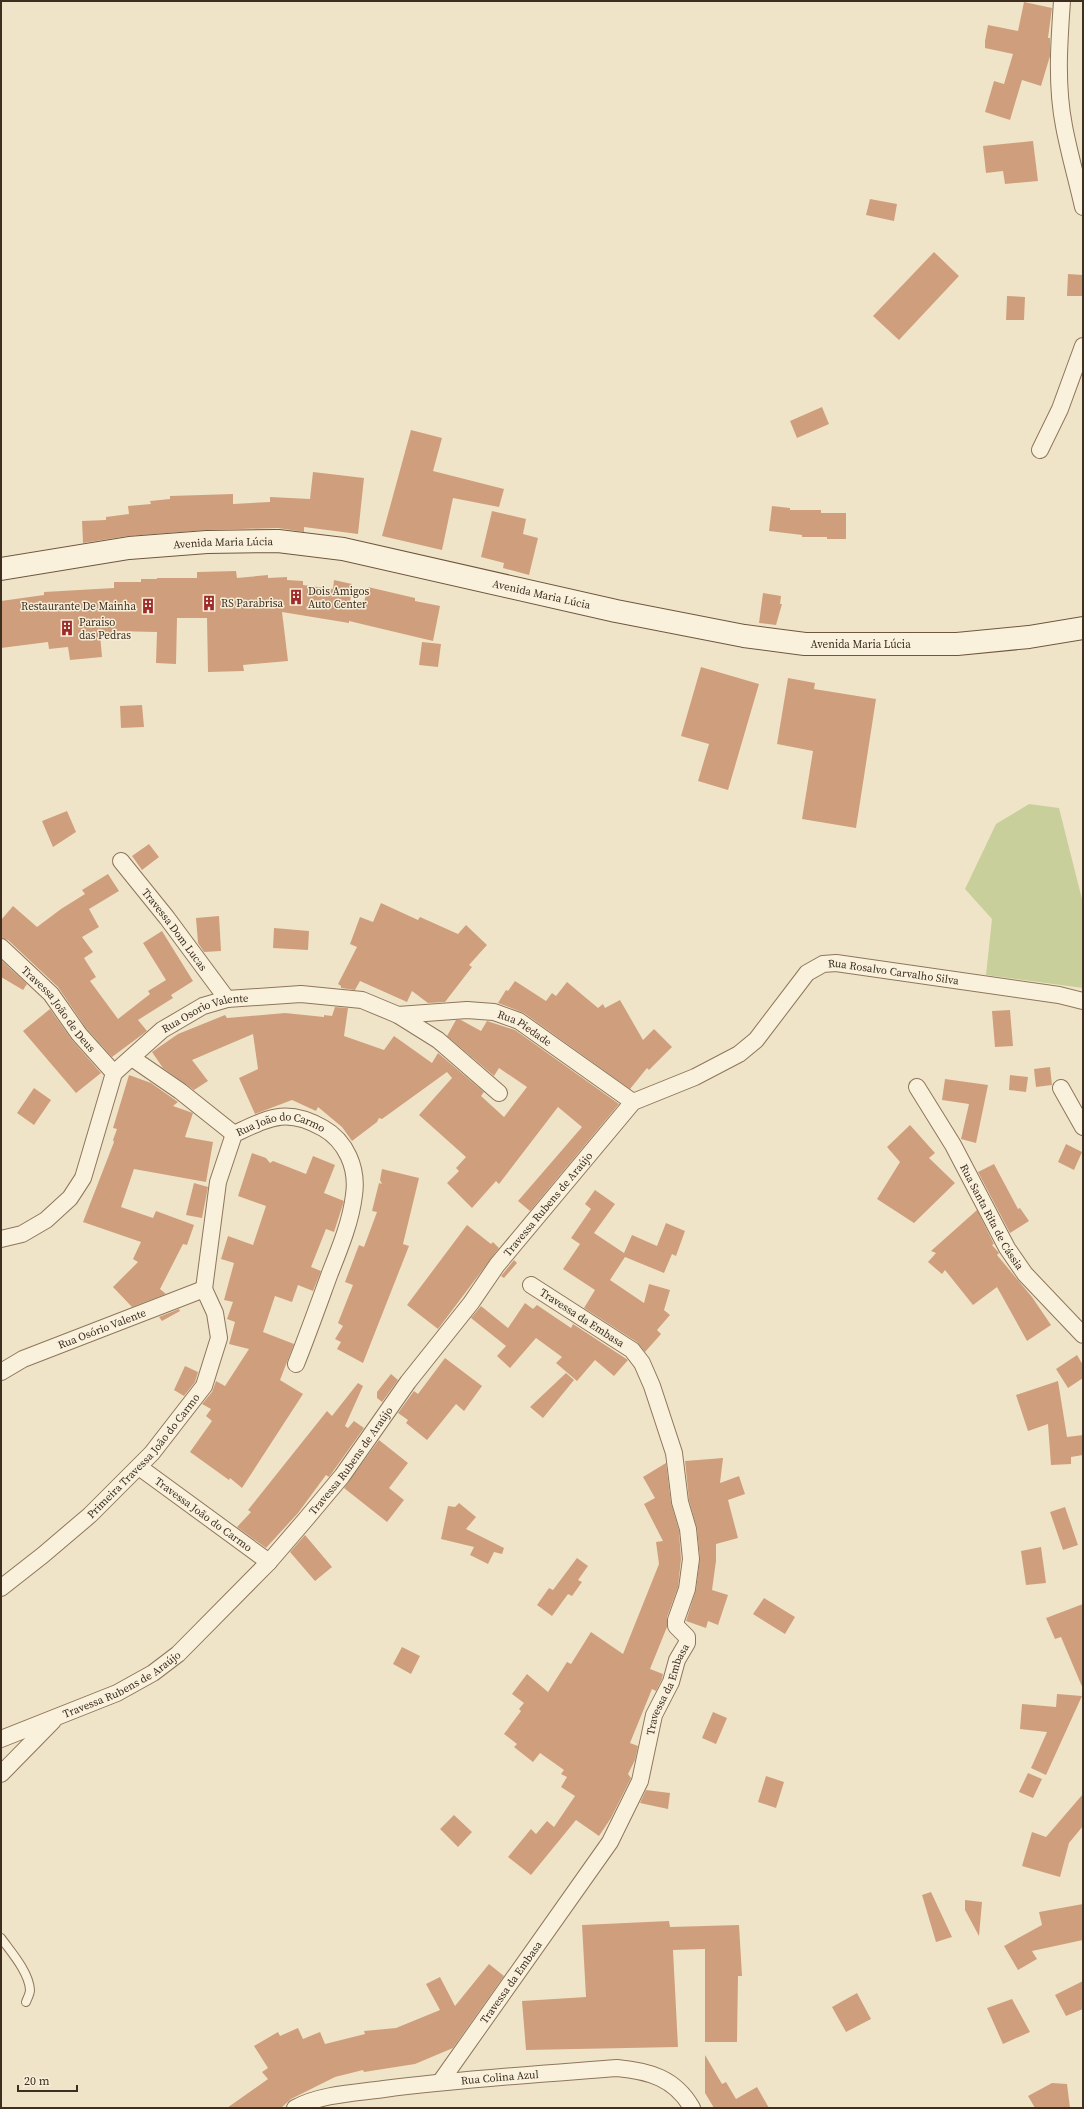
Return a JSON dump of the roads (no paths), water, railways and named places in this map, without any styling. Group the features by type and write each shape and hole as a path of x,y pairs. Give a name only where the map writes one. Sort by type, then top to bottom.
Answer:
{"main road":[{"name":"Avenida Maria Lúcia","path":"1,569 129,548 207,542 278,540 343,549 616,612 744,636 805,644 957,644 1029,637 1083,628"}],"street":[{"path":"1062,1 1059,55 1060,88 1064,126 1083,207"},
{"path":"1040,450 1060,409 1083,346"},
{"name":"Travessa Dom Lucas","path":"121,861 167,918 227,999"},
{"name":"Travessa João de Deus","path":"1,947 51,994 79,1034 114,1073"},
{"name":"Rua Rosalvo Carvalho Silva","path":"633,1102 695,1077 739,1054 756,1040 800,980 807,973 823,964 836,963 896,971 1059,995 1083,1001"},
{"name":"Rua Osorio Valente","path":"114,1073 162,1030 203,1006 227,999 301,994 362,1000 398,1015 438,1040 499,1093"},
{"name":"Rua Piedade","path":"398,1015 467,1010 494,1012 519,1021 633,1102"},
{"path":"132,1058 180,1091 234,1134"},
{"path":"1,1239 22,1234 46,1220 70,1198 83,1178 114,1073"},
{"name":"Rua Santa Rita de Cássia","path":"917,1087 953,1145 1007,1248 1025,1274 1083,1335"},
{"path":"1061,1088 1083,1127"},
{"name":"Travessa Rubens de Araújo","path":"1,1739 55,1719 117,1693 153,1673 178,1654 211,1622 269,1562 342,1476 408,1382 471,1303 497,1265 633,1102"},
{"name":"Rua João do Carmo","path":"204,1289 218,1182 234,1134 266,1119 287,1116 299,1116 332,1133 348,1152 354,1176 354,1194 341,1244 296,1364"},
{"name":"Travessa da Embasa","path":"441,2081 610,1842 640,1781 654,1715 671,1682 678,1660 687,1643 687,1637 676,1626 676,1620 687,1589 691,1559 688,1529 680,1502 674,1453 650,1380 642,1363 632,1350 531,1285"},
{"name":"Rua Osório Valente","path":"1,1372 23,1359 204,1289"},
{"name":"Primeira Travessa João do Carmo","path":"1,1588 90,1515 139,1467 176,1425 204,1386 219,1338 215,1313 204,1289"},
{"name":"Travessa João do Carmo","path":"139,1467 269,1562"},
{"path":"1,1774 55,1719"},
{"name":"Rua Colina Azul","path":"295,2108 302,2104 340,2095 441,2081 617,2068 640,2070 658,2075 675,2086 692,2108"}],"lane":[{"path":"1,1938 26,1977 30,1991 26,2002"}],"place":[{"name":"Dois Amigos Auto Center","path":"296,597"},
{"name":"RS Parabrisa","path":"209,603"},
{"name":"Restaurante De Mainha","path":"148,606"},
{"name":"Paraiso das Pedras","path":"67,628"}]}
